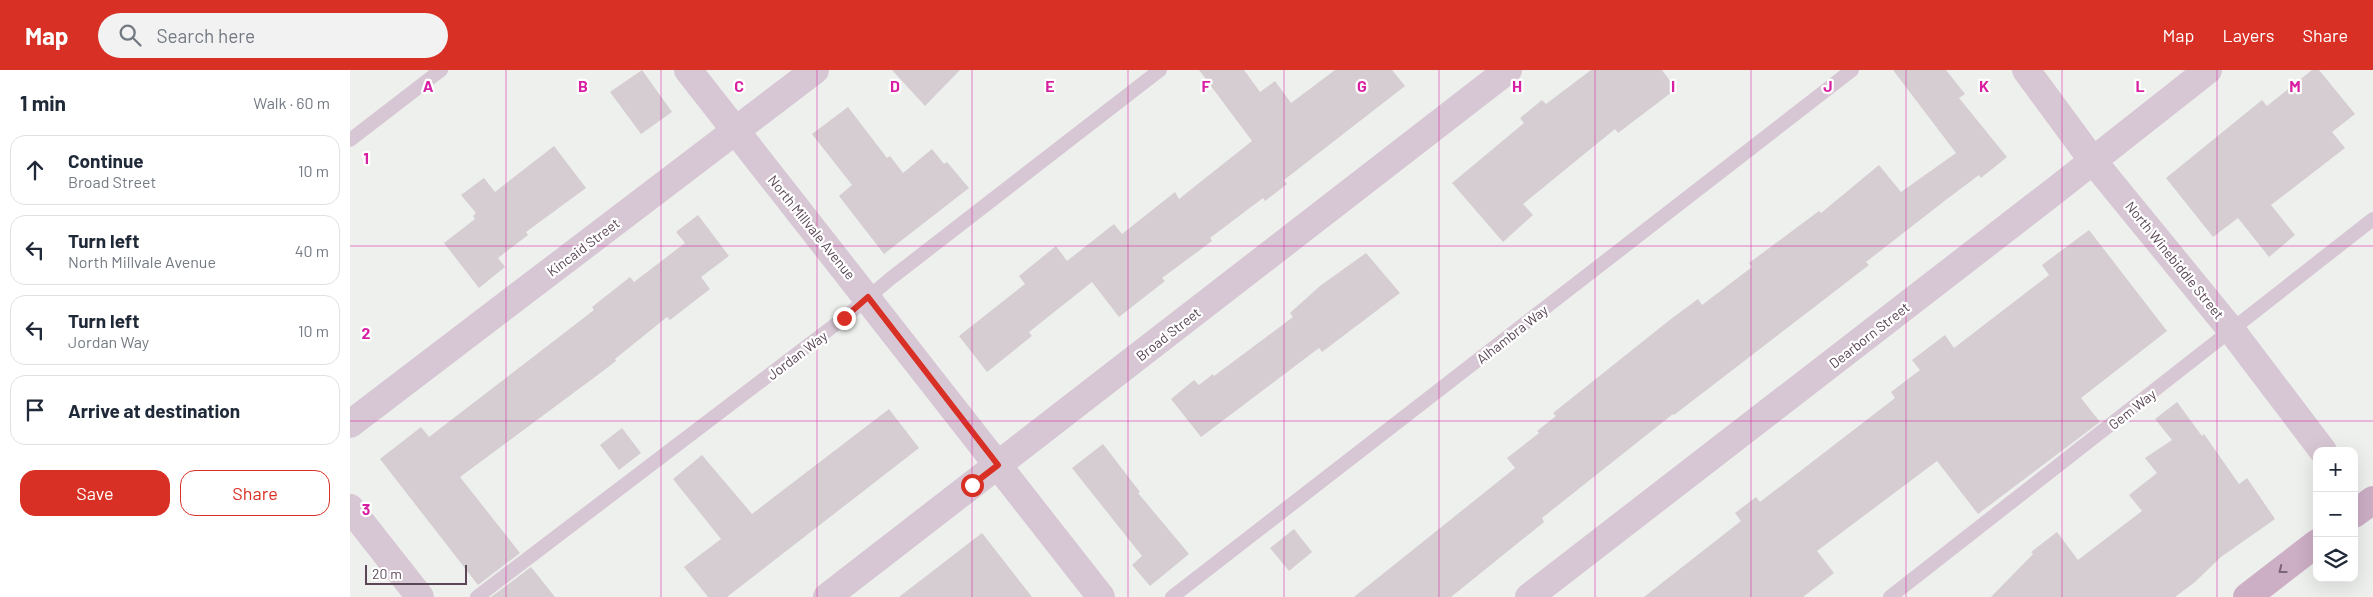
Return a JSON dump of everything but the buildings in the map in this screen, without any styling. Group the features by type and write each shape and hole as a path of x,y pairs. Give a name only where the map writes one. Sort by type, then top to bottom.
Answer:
{"main road":[{"path":"2247,597 2313,546"}],"street":[{"name":"North Millvale Avenue","path":"688,70 868,297 1101,597"},
{"name":"Kincaid Street","path":"350,424 815,70"},
{"name":"Broad Street","path":"827,597 1508,70"},
{"name":"North Winebiddle Street","path":"2026,70 2094,161 2232,331 2320,447"},
{"name":"Dearborn Street","path":"1529,597 2094,161 2208,70"},
{"path":"350,508 420,597"}],"lane":[{"path":"350,140 441,70"},
{"name":"Jordan Way","path":"477,597 844,318 868,297 1160,70"},
{"name":"Alhambra Way","path":"1172,597 1852,70"},
{"name":"Gem Way","path":"1890,597 2373,219"}],"route":[{"path":"844,318 868,297 979,439 998,465 972,485"}]}
